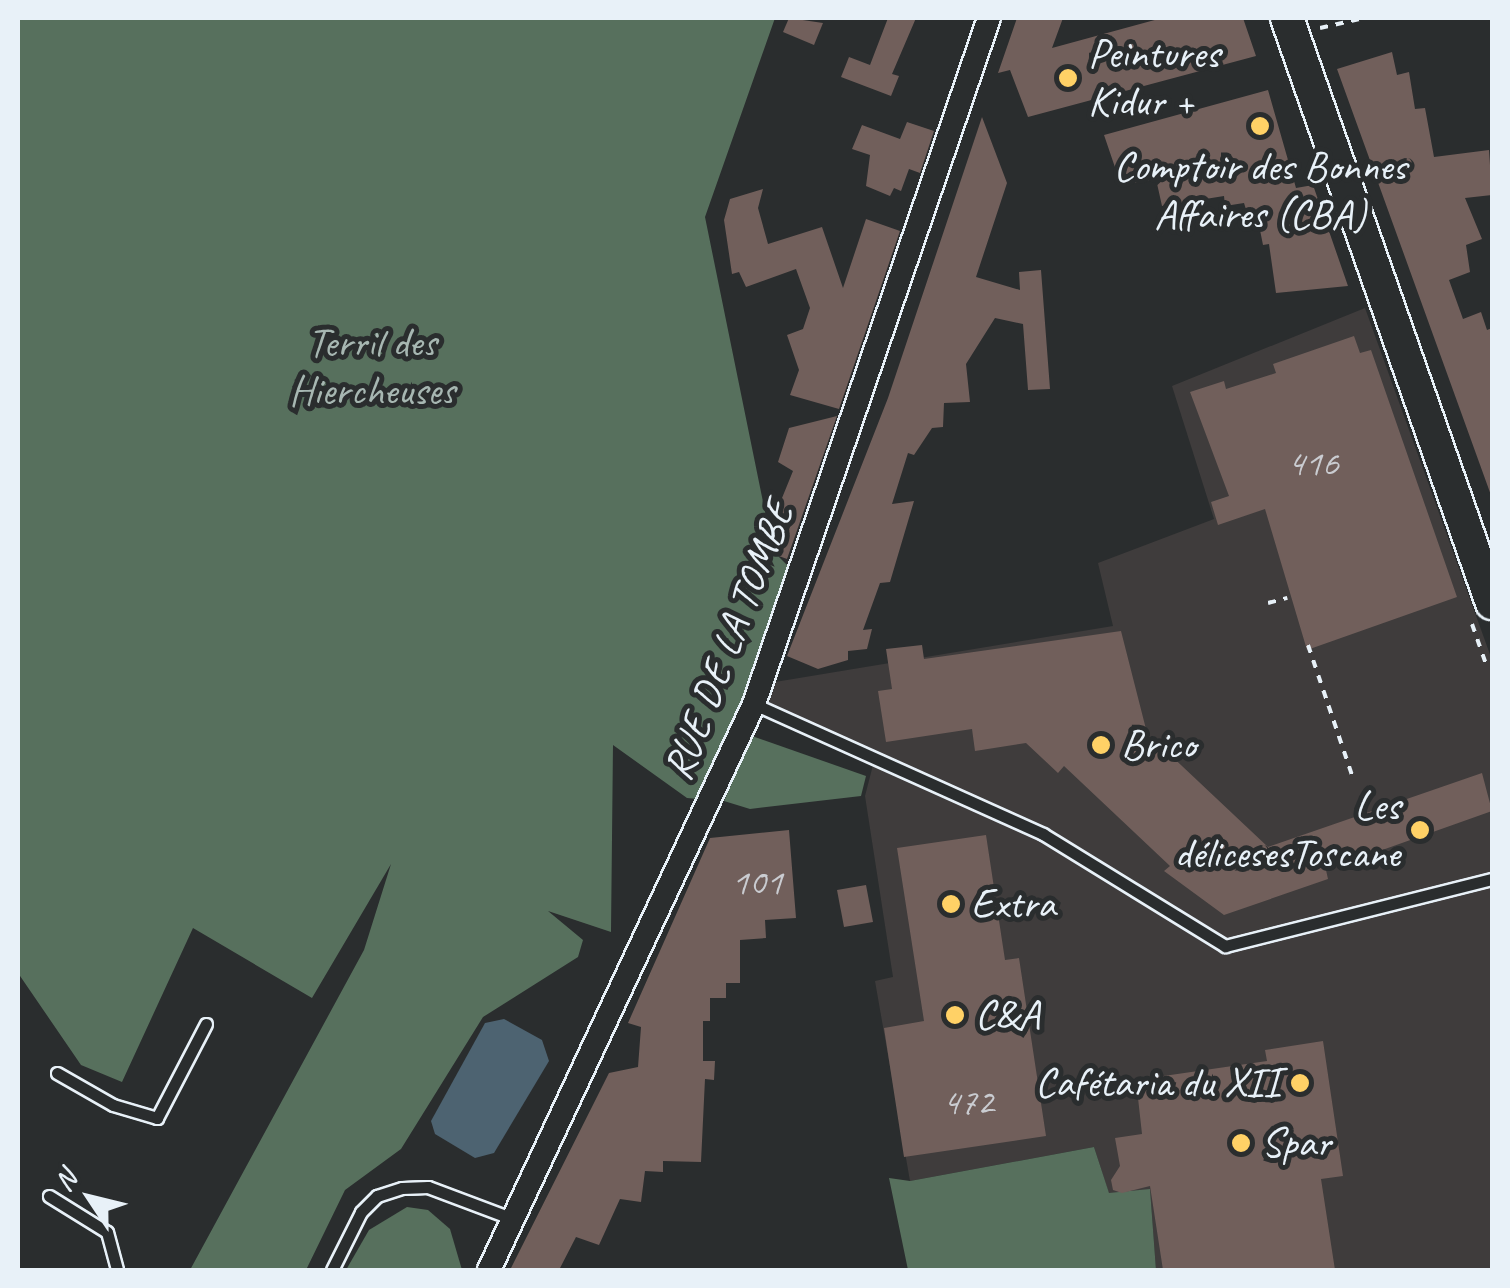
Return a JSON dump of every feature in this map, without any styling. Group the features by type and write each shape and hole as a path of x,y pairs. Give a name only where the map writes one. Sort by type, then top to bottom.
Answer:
{"main road":[{"path":"1290,26 1492,603"}],"street":[{"name":"RUE DE LA TOMBE","path":"489,1270 754,704 990,18"}],"lane":[{"path":"754,704 1044,834 1225,946 1492,880"},
{"path":"57,1073 113,1105 157,1118 206,1024"},
{"path":"332,1270 361,1212 377,1196 402,1188 428,1187 514,1220"},
{"path":"49,1196 107,1232 117,1270"}],"path":[{"path":"1290,26 1364,18"},
{"path":"1268,603 1287,598"},
{"path":"1308,645 1352,775"}],"shaded area":[{"path":"1365,308 1492,660 1492,1270 1156,1270 1150,1190 1109,1194 1094,1147 910,1181 875,981 893,977 865,796 873,765 763,709 769,683 1113,626 1098,563 1214,519 1172,386"}],"green space":[{"name":"Terril des Hiercheuses","path":"18,18 775,18 705,217 773,551 798,576 710,800 687,798 613,745 611,932 548,911 583,940 578,957 483,1017 401,1149 345,1190 306,1270 190,1270 364,950 391,864 312,998 193,928 122,1082 81,1065 18,973"},
{"path":"752,736 866,776 861,796 750,809 724,801"},
{"path":"1094,1147 1109,1193 1150,1189 1156,1270 908,1270 889,1178 910,1181"},
{"path":"407,1207 428,1210 450,1229 462,1270 346,1270 369,1230"}],"water":[{"path":"504,1019 542,1040 549,1061 494,1153 475,1158 435,1134 431,1121 485,1023"}],"building":[{"path":"789,18 823,23 814,45 783,32"},
{"path":"888,18 916,18 892,74 899,76 891,96 841,77 849,57 870,65"},
{"path":"1017,18 1063,18 1052,48 1162,18 1243,18 1256,56 1028,117 1010,70 998,73"},
{"path":"1392,52 1397,75 1409,72 1415,109 1425,108 1434,157 1489,150 1492,195 1465,198 1482,239 1466,245 1470,272 1449,280 1463,319 1481,312 1487,330 1492,328 1492,498 1337,69"},
{"path":"1268,90 1296,188 1313,185 1348,286 1276,293 1269,244 1263,245 1257,215 1248,216 1244,203 1225,206 1224,196 1162,206 1156,179 1121,185 1104,135"},
{"path":"982,117 1007,183 976,277 1020,290 1019,272 1041,270 1050,389 1028,390 1023,324 995,318 966,364 970,402 944,403 943,427 932,428 914,455 908,453 892,504 914,501 890,582 880,583 863,630 872,629 867,649 848,651 848,660 818,669 787,656 888,398"},
{"path":"907,122 934,131 920,173 909,169 901,191 894,188 890,196 866,186 870,155 852,149 862,125 900,139"},
{"path":"763,189 758,208 768,244 822,227 843,288 866,219 900,231 839,409 790,395 799,370 787,335 803,329 810,308 796,269 746,287 739,272 732,274 724,220 730,199"},
{"path":"1354,336 1360,353 1371,350 1457,597 1307,650 1265,509 1218,525 1211,502 1229,496 1190,392 1224,381 1226,389 1276,373 1273,364"},
{"path":"837,416 787,559 768,552 777,528 771,525 793,471 778,462 789,428"},
{"name":"Brico","path":"1121,631 1147,733 1268,847 1482,773 1492,811 1326,870 1328,879 1224,915 1164,871 1170,866 1064,766 1058,773 1026,743 975,751 972,729 886,742 878,691 892,689 886,649 922,645 924,659"},
{"path":"789,830 796,918 765,920 766,938 740,940 740,983 726,983 726,998 710,998 710,1021 703,1021 703,1061 715,1061 714,1080 705,1079 701,1162 663,1161 663,1172 645,1171 641,1202 620,1199 599,1245 576,1237 559,1270 510,1270 609,1073 638,1067 641,1027 628,1023 710,838"},
{"path":"986,835 1005,960 1019,958 1046,1136 904,1157 884,1028 924,1021 897,848"},
{"path":"866,885 873,922 844,927 837,890"},
{"name":"Spar","path":"1323,1041 1343,1176 1321,1179 1335,1270 1163,1270 1150,1186 1122,1193 1113,1190 1111,1180 1120,1166 1115,1138 1142,1134 1136,1080 1267,1061 1265,1050"}],"place":[{"name":"Peintures Kidur +","path":"1068,78"},
{"name":"Comptoir des Bonnes Affaires (CBA)","path":"1260,126"},
{"name":"Brico","path":"1101,745"},
{"name":"Les délicesesToscane","path":"1420,830"},
{"name":"Extra","path":"951,904"},
{"name":"C&A","path":"955,1015"},
{"name":"Cafétaria du XII","path":"1300,1083"},
{"name":"Spar","path":"1241,1143"}]}
